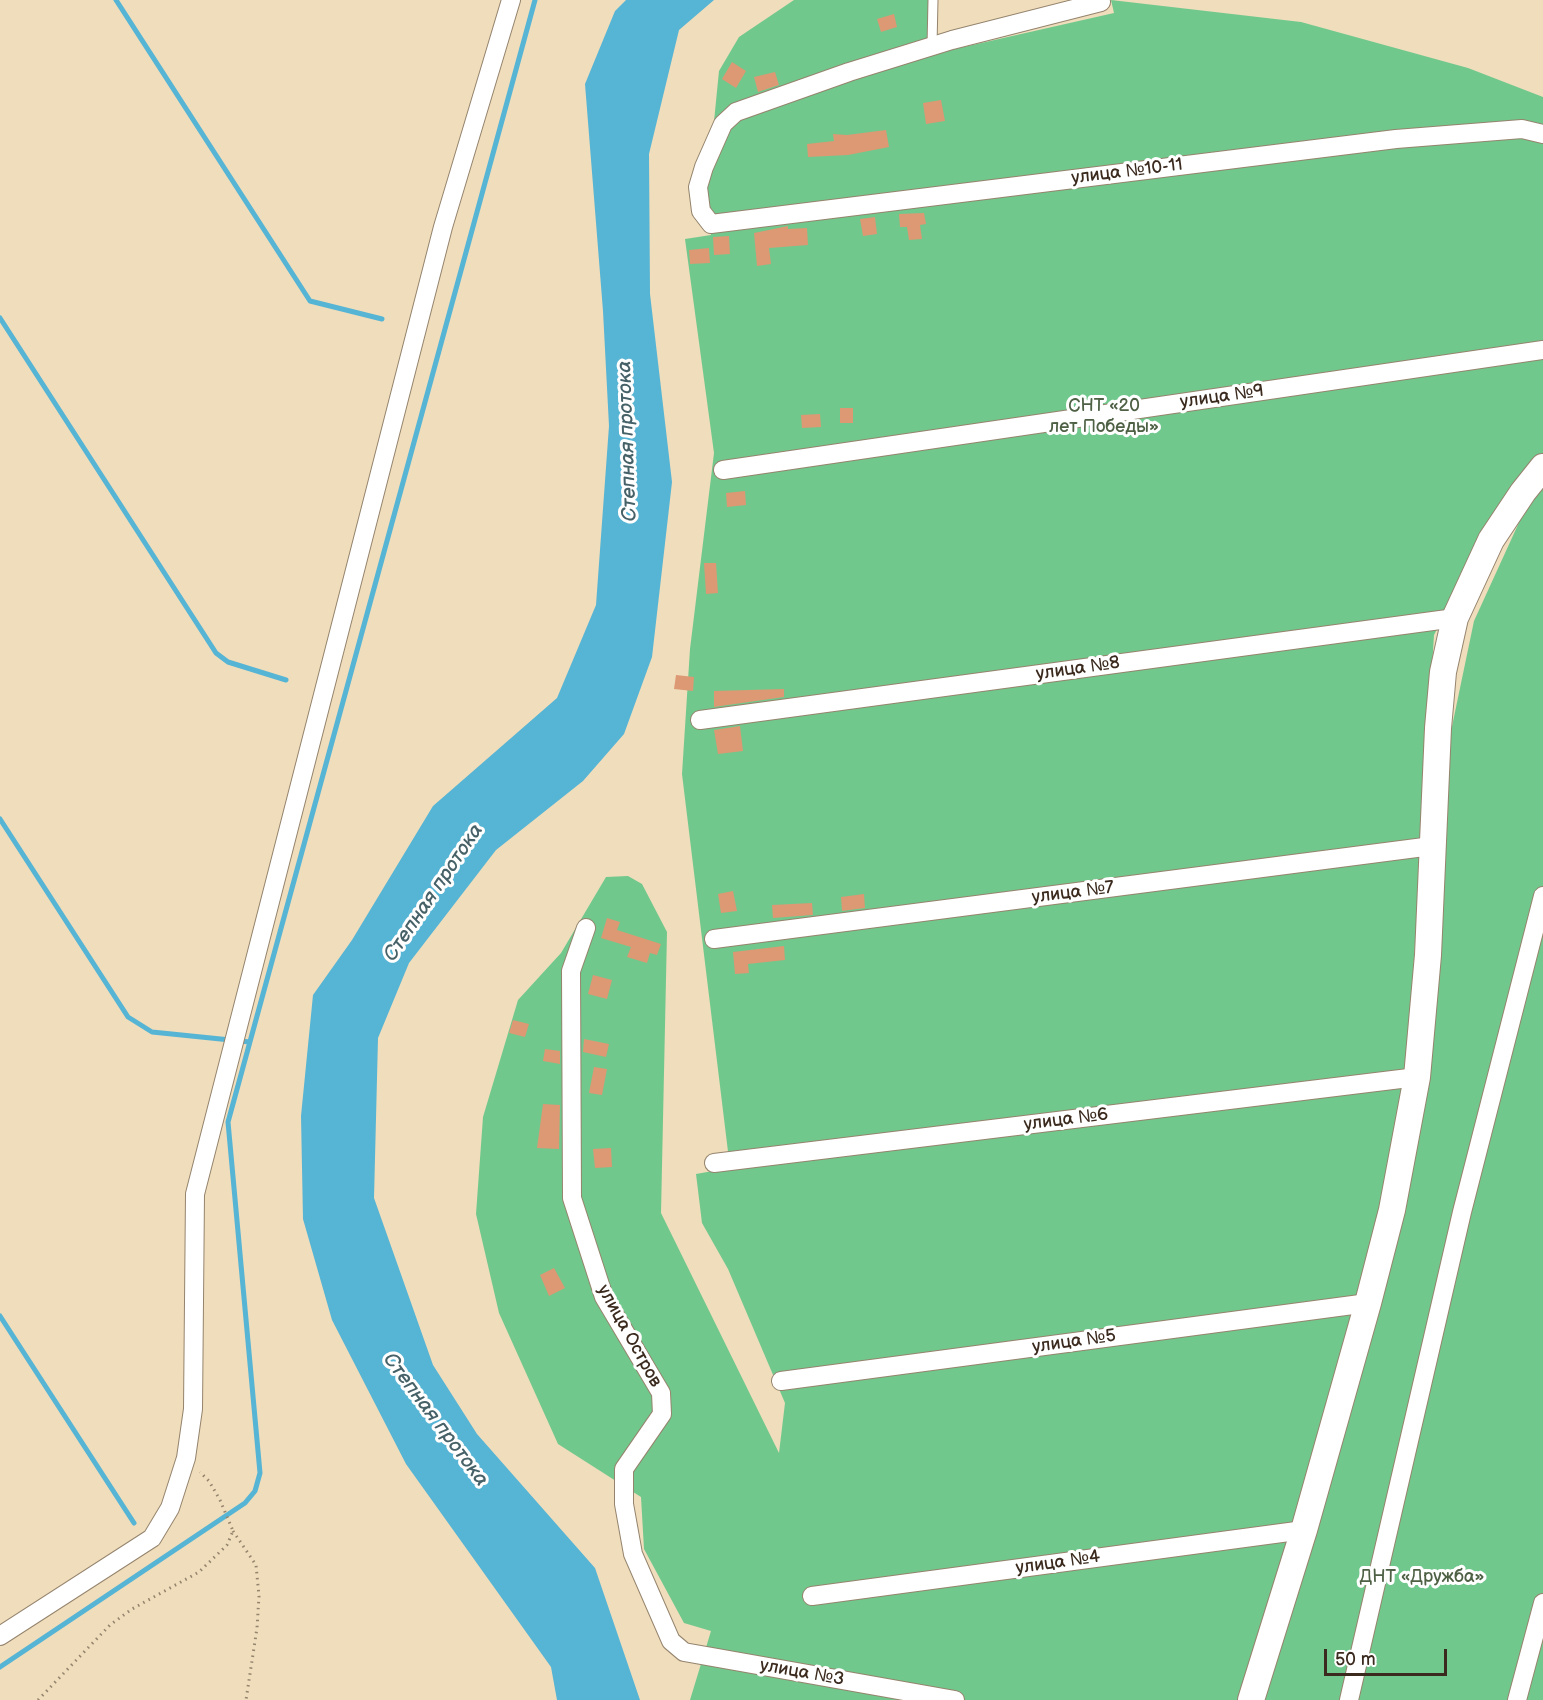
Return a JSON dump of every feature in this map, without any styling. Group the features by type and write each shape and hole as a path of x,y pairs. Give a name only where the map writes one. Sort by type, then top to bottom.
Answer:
{"street":[{"path":"0,1636 152,1538 170,1508 186,1458 193,1409 195,1194 443,227 511,0"},
{"path":"932,46 1101,2"},
{"name":"улица №10-11","path":"932,46 838,75 736,112 723,124 698,187 701,211 711,224 1396,138 1522,129 1543,134"},
{"name":"улица №9","path":"723,470 1543,350"},
{"path":"1251,1700 1304,1530 1392,1210 1417,1077 1428,955 1431,846 1443,672 1455,618 1491,540 1543,467"},
{"name":"улица №8","path":"700,720 1455,618"},
{"name":"улица №7","path":"714,939 1431,846"},
{"path":"1348,1700 1462,1212 1543,896"},
{"name":"улица Остров","path":"586,928 571,971 572,1198 604,1297 661,1393 662,1414 624,1469 624,1504 633,1554 671,1641 684,1652"},
{"name":"улица №6","path":"714,1163 1417,1077"},
{"name":"улица №5","path":"781,1381 1368,1303"},
{"name":"улица №4","path":"812,1596 1304,1530"},
{"path":"1517,1700 1543,1603"},
{"name":"улица №3","path":"684,1652 906,1696 955,1700"}],"lane":[{"path":"932,46 933,0"}],"path":[{"path":"186,1458 209,1480 233,1531 256,1565 259,1596 257,1628 246,1700"},
{"path":"38,1700 110,1625 132,1609 199,1572 220,1553 233,1531"}],"green space":[{"name":"СНТ «20 лет Победы»","path":"794,0 930,0 937,53 1114,13 1111,0 1301,22 1468,68 1543,97 1543,456 1469,566 1434,635 1404,1121 1373,1252 1246,1700 690,1700 711,1631 684,1623 644,1549 641,1497 558,1444 499,1313 476,1214 483,1117 518,1000 561,953 606,877 628,876 642,884 667,932 661,1213 779,1453 785,1403 728,1269 702,1223 696,1174 730,1168 682,774 690,649 714,453 685,239 711,235 705,212 719,71 739,37"},
{"name":"ДНТ «Дружба»","path":"1543,482 1543,1700 1261,1700 1400,1219 1450,736 1474,621 1532,494"}],"water":[{"name":"Степная протока","path":"626,0 714,0 679,30 649,154 650,294 672,482 652,657 624,734 583,781 496,850 409,963 378,1038 374,1198 433,1365 477,1434 595,1568 640,1700 557,1700 551,1667 406,1464 332,1320 303,1219 301,1116 313,995 352,940 433,806 557,698 596,605 609,426 603,311 585,84 615,11"}],"building":[{"path":"894,14 897,27 881,32 877,19"},
{"path":"732,62 746,71 736,88 722,79"},
{"path":"775,72 779,85 758,92 754,77"},
{"path":"941,100 945,121 926,124 923,103"},
{"path":"886,130 889,147 848,155 808,157 807,144 834,141 833,134 847,135"},
{"path":"924,213 926,224 920,225 922,239 909,240 907,227 900,227 899,214"},
{"path":"875,217 877,234 863,236 860,219"},
{"path":"788,226 788,229 807,228 808,245 769,248 771,264 757,266 754,233"},
{"path":"729,236 730,254 714,255 713,237"},
{"path":"709,248 710,263 690,264 689,250"},
{"path":"840,408 853,408 853,423 840,423"},
{"path":"820,414 821,427 802,428 801,415"},
{"path":"745,491 746,505 727,507 726,493"},
{"path":"704,563 716,563 718,593 706,594"},
{"path":"676,675 694,677 693,691 674,689"},
{"path":"784,689 784,697 714,707 714,691"},
{"path":"740,726 743,751 718,754 714,730"},
{"path":"733,891 737,911 721,913 718,894"},
{"path":"864,894 865,908 842,911 841,897"},
{"path":"812,903 813,915 773,918 772,905"},
{"path":"607,918 620,922 617,930 661,944 657,955 650,953 647,963 627,957 631,947 601,938"},
{"path":"784,946 785,960 748,964 749,973 735,974 733,952"},
{"path":"593,975 612,980 607,999 588,994"},
{"path":"513,1020 529,1024 525,1037 509,1033"},
{"path":"584,1039 609,1044 606,1057 583,1052"},
{"path":"545,1049 560,1051 560,1064 543,1061"},
{"path":"594,1067 607,1069 602,1095 589,1093"},
{"path":"543,1104 560,1105 559,1149 537,1148"},
{"path":"611,1148 612,1167 595,1168 593,1149"},
{"path":"554,1268 565,1288 549,1296 540,1275"}],"waterway":[{"path":"116,0 310,301 382,319"},
{"path":"0,1667 245,1503 255,1491 260,1473 228,1122 535,0"},
{"path":"0,318 216,653 228,662 286,680"},
{"path":"0,819 128,1017 152,1032 250,1042"},
{"path":"0,1316 134,1523"}]}
